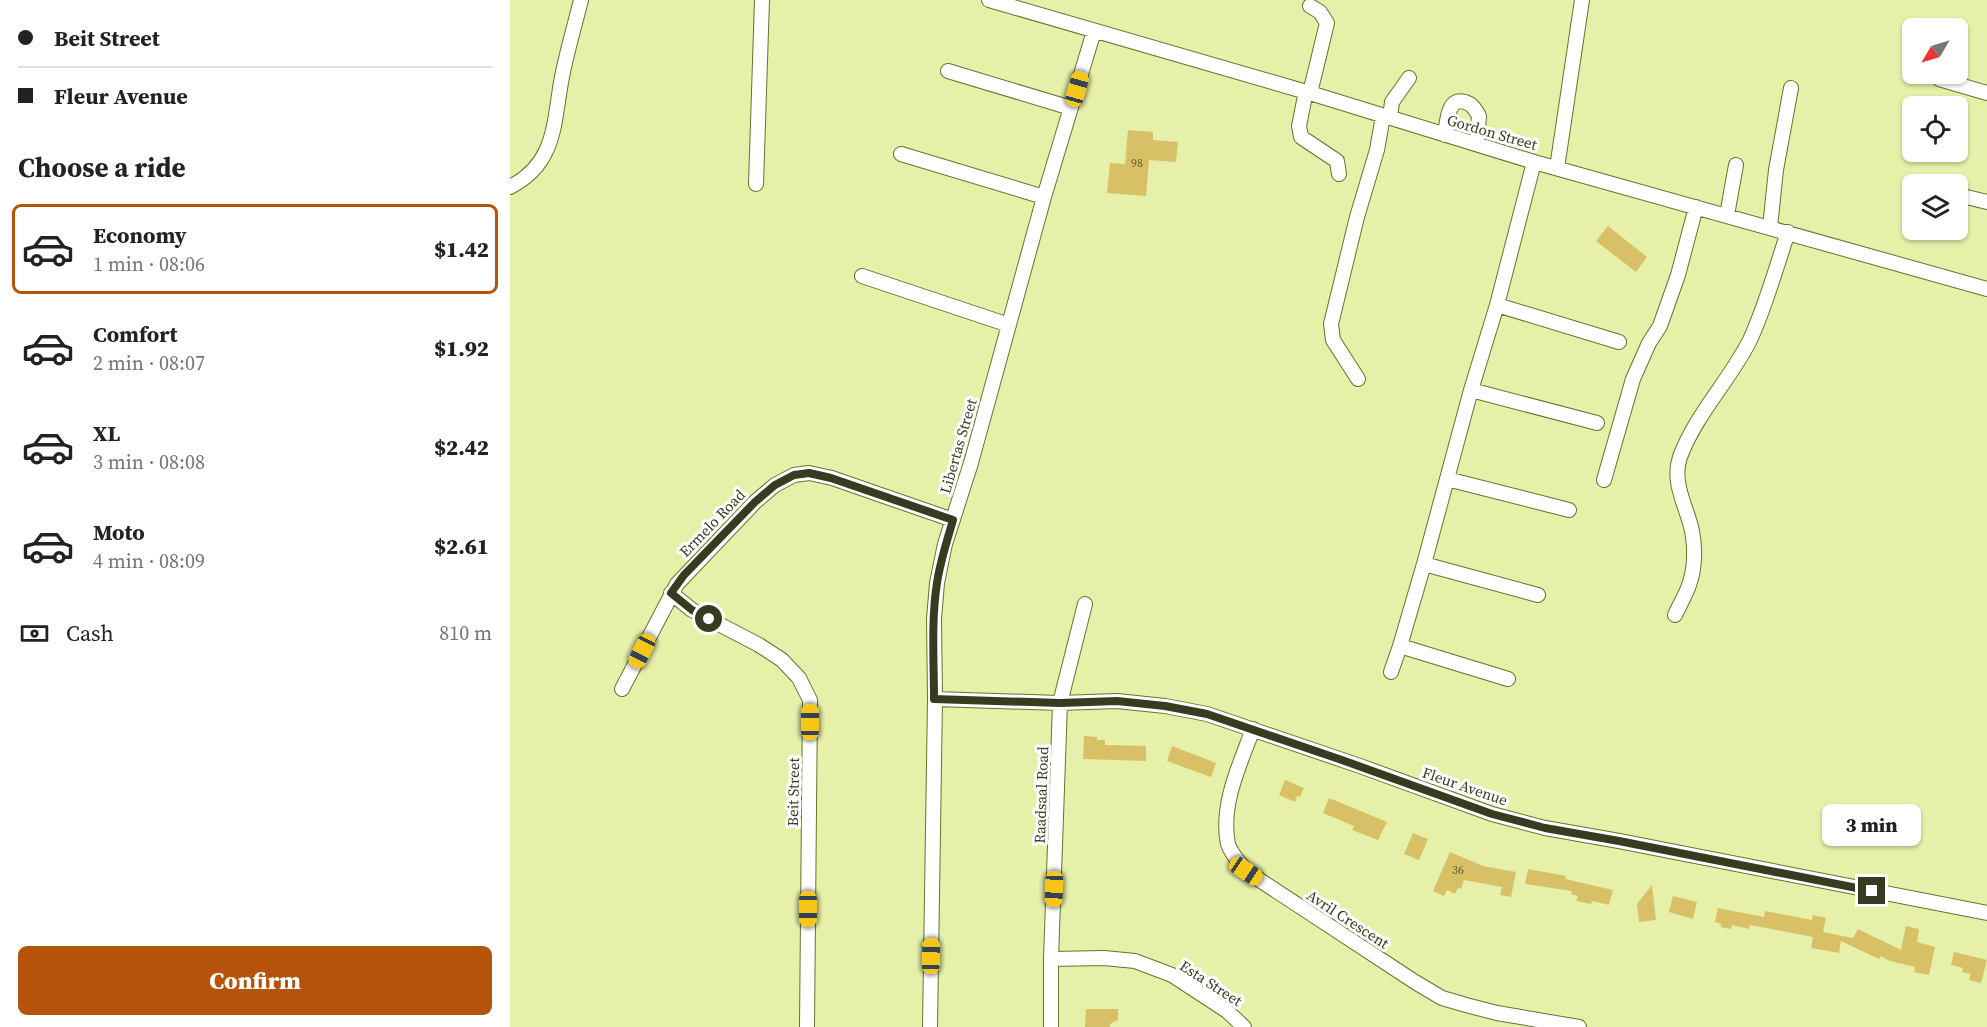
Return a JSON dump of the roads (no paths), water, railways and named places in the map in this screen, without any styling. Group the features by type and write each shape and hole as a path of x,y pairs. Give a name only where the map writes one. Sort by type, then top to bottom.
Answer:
{"street":[{"path":"510,187 523,180 537,167 547,152 552,138 562,72 581,0"},
{"path":"756,183 762,0"},
{"name":"Gordon Street","path":"989,0 1308,92 1534,162 1987,289"},
{"path":"1557,168 1582,0"},
{"path":"1310,6 1320,12 1327,23 1299,126 1301,137 1337,161 1339,174"},
{"name":"Libertas Street","path":"930,1027 934,619 937,583 945,544 971,463 1044,197 1094,31"},
{"path":"948,71 1071,108"},
{"path":"1358,379 1333,340 1331,324 1357,217 1386,117 1392,102 1409,78"},
{"path":"1954,84 1987,93"},
{"path":"1770,227 1776,170 1791,88"},
{"path":"1445,135 1448,114 1456,101 1460,100 1469,103 1479,116 1477,143"},
{"path":"901,154 1044,197"},
{"path":"1390,672 1424,564 1471,390 1497,305 1534,162"},
{"path":"1727,215 1736,165"},
{"path":"1968,197 1987,202"},
{"path":"1604,480 1633,379 1649,343 1660,326 1678,275 1696,207"},
{"path":"1675,615 1690,581 1694,555 1691,524 1678,483 1680,459 1707,408 1750,339 1788,232"},
{"path":"862,276 1009,325"},
{"path":"1497,305 1618,342"},
{"path":"1471,390 1597,423"},
{"name":"Ermelo Road","path":"622,689 671,593 684,575 755,502 775,485 794,475 809,473 831,478 953,520"},
{"path":"1447,478 1569,510"},
{"path":"1424,564 1538,595"},
{"name":"Beit Street","path":"671,593 692,610 759,645 782,660 799,678 810,700 807,1027"},
{"name":"Raadsaal Road","path":"1050,1027 1060,703 1086,604"},
{"path":"1400,646 1508,679"},
{"name":"Fleur Avenue","path":"934,699 1060,703 1117,701 1165,706 1207,714 1492,814 1545,828 1987,914"},
{"name":"Avril Crescent","path":"1254,729 1236,774 1227,815 1228,844 1246,871 1442,998 1497,1013 1580,1027"},
{"name":"Esta Street","path":"1051,959 1104,958 1135,961 1172,975 1227,1011 1244,1027"}]}
